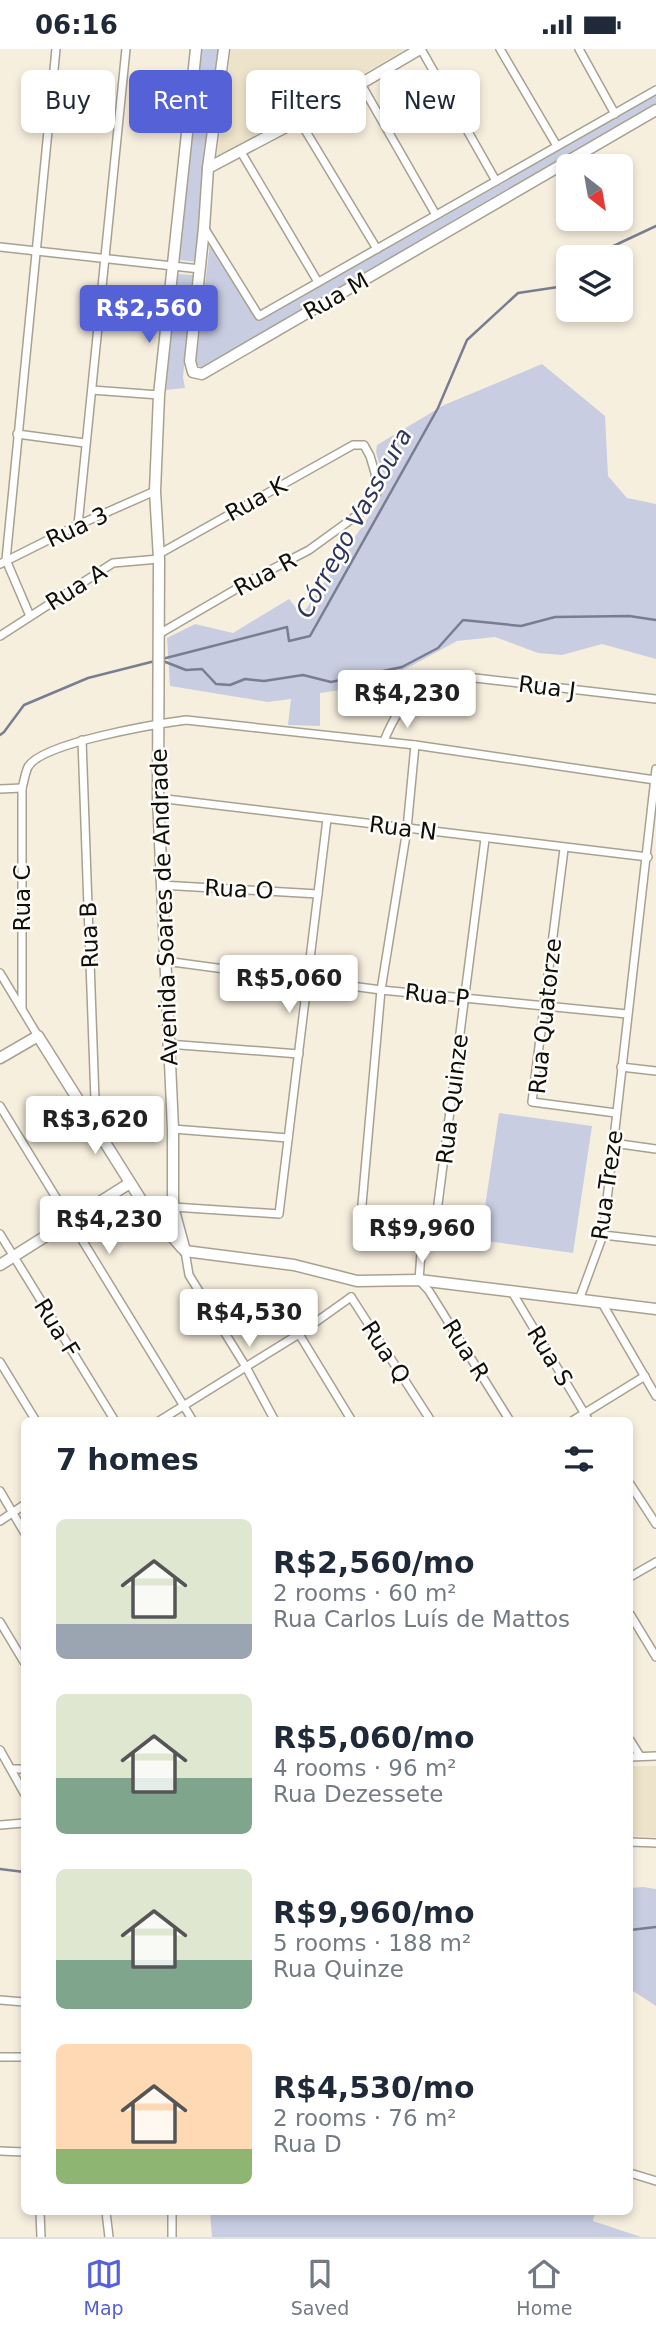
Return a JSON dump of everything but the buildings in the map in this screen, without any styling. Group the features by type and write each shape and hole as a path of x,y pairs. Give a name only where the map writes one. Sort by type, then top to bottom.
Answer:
{"street":[{"path":"30,616 3,562 56,49"},
{"path":"79,525 126,49"},
{"name":"Avenida Soares de Andrade","path":"185,1251 173,1207 173,1129 167,1044 158,798 159,557 155,491 159,395 196,49"},
{"name":"Rua M","path":"224,49 208,168 190,361 193,372 202,375 656,110"},
{"path":"366,82 421,49 496,181"},
{"path":"500,49 558,146"},
{"path":"579,49 615,114"},
{"name":"Rua M","path":"204,228 259,316 656,90"},
{"path":"366,94 436,215"},
{"path":"208,168 275,133"},
{"path":"307,133 377,249"},
{"path":"241,152 318,282"},
{"path":"0,247 200,269"},
{"path":"92,390 159,395"},
{"path":"17,434 85,443"},
{"name":"Rua R","path":"159,634 309,550 366,509 377,493 375,473 364,445 354,445"},
{"name":"Rua K","path":"159,557 354,445"},
{"name":"Rua 3","path":"3,562 155,491"},
{"path":"0,502 10,502"},
{"name":"Rua A","path":"0,636 113,563 159,557"},
{"name":"Rua J","path":"384,741 394,716 415,693 435,684 457,679 475,678 656,699"},
{"path":"0,789 22,788 28,766 42,755 82,740 159,723 186,720 384,741 655,780"},
{"name":"Rua B","path":"82,740 96,1130"},
{"path":"415,745 407,829 381,990 360,1227 422,1240 419,1280"},
{"name":"Rua Treze","path":"579,1300 603,1235 656,769"},
{"name":"Rua C","path":"22,788 22,1009"},
{"name":"Rua N","path":"158,798 648,857"},
{"path":"173,1207 279,1214 327,819"},
{"name":"Rua Quinze","path":"422,1240 434,1235 485,838"},
{"name":"Rua Quatorze","path":"564,849 532,1102 617,1113"},
{"name":"Rua O","path":"161,884 318,894"},
{"name":"Rua P","path":"165,961 381,990 627,1014"},
{"path":"0,974 143,1203 185,1251 190,1275 273,1417"},
{"path":"0,1058 38,1036"},
{"path":"167,1044 299,1054"},
{"path":"621,1067 656,1071"},
{"path":"0,1106 191,1417"},
{"path":"173,1129 288,1138"},
{"path":"613,1143 656,1149"},
{"path":"0,1265 130,1183"},
{"name":"Rua F","path":"0,1234 113,1417"},
{"path":"603,1235 656,1241"},
{"path":"185,1251 294,1265 357,1281 419,1280 656,1309"},
{"name":"Rua R","path":"419,1280 429,1291 508,1417"},
{"name":"Rua Q","path":"357,1281 351,1297 427,1417"},
{"name":"Rua S","path":"512,1292 586,1417"},
{"path":"165,1417 299,1334 351,1297"},
{"path":"601,1303 656,1395"},
{"path":"299,1334 350,1417"},
{"path":"0,1362 34,1417"},
{"path":"578,1417 645,1376"},
{"path":"633,1489 656,1524"},
{"path":"0,1491 21,1527"},
{"path":"0,1521 21,1507"},
{"path":"633,1575 656,1562"},
{"path":"633,1618 656,1657"},
{"path":"0,1622 21,1657"},
{"path":"633,1745 640,1756"},
{"path":"0,1750 21,1787"},
{"path":"633,1756 656,1756"},
{"path":"12,1769 21,1769"},
{"path":"0,1825 21,1823"},
{"path":"633,1842 656,1843"},
{"path":"0,2000 21,2002"},
{"path":"0,2057 21,2057"},
{"path":"0,2151 21,2152"},
{"path":"633,2174 656,2181"},
{"path":"40,2215 41,2237"},
{"path":"106,2215 108,2237"},
{"path":"172,2215 172,2237"}],"shaded area":[{"path":"201,49 219,49 217,70 199,70"},
{"path":"231,49 406,49 366,72 246,70 246,133 260,133 217,158 220,133 232,133 232,70 228,70"},
{"path":"656,91 656,106 574,154 556,154 556,165 204,371 196,363 210,242 256,320"},
{"path":"192,133 210,133 197,262 179,260"},
{"path":"177,274 194,275 183,377 185,388 166,390"},
{"path":"542,364 605,416 608,476 627,498 656,504 656,659 602,644 562,655 538,653 495,637 457,641 381,679 347,689 320,693 320,726 288,725 291,699 268,702 170,686 167,638 195,624 233,633 289,599 302,615 378,503 385,486 376,452 377,445 444,405"},
{"path":"499,1113 592,1126 573,1253 480,1240"},
{"path":"633,1766 656,1766 656,1837 633,1836"},
{"path":"633,1888 656,1889 656,2006 633,1991"},
{"path":"210,2215 594,2215 593,2221 641,2237 212,2237"}],"waterway":[{"name":"Córrego Vassoura","path":"616,245 656,226"},
{"name":"Córrego Vassoura","path":"162,659 287,627 289,641 310,636 438,408 467,340 518,293 556,287"},
{"path":"163,661 186,670 202,669 216,684 230,685 245,679 264,681 303,675 331,682 402,667 438,648 463,620 521,626 555,617 629,616 656,620"},
{"name":"Córrego Vassoura","path":"0,735 24,705 88,678 155,661"},
{"path":"0,1869 21,1872"},
{"path":"633,1930 656,1927"}]}
